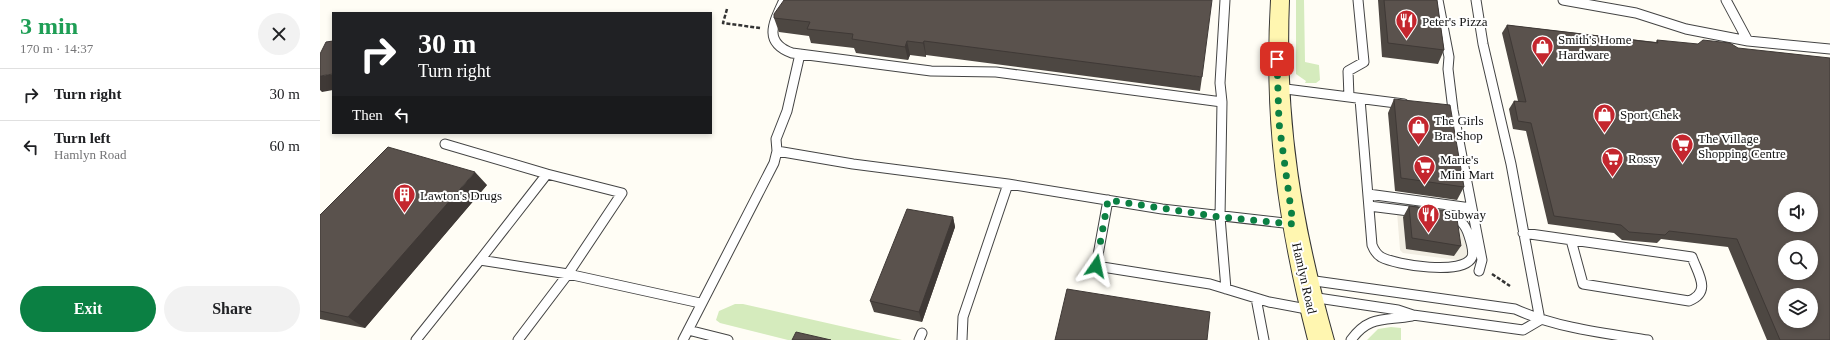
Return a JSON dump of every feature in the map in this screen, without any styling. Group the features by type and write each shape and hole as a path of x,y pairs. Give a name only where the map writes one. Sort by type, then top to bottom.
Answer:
{"street":[{"name":"Hamlyn Road","path":"1280,0 1276,44 1279,123 1293,224 1308,295 1321,340"}],"lane":[{"path":"784,0 772,30 772,36 774,43 785,51 931,71 996,72 1222,102"},
{"path":"1225,0 1220,83 1222,102 1220,217 1226,289"},
{"path":"1350,97 1348,71 1364,62 1358,0"},
{"path":"1438,0 1449,57 1449,109 1476,225 1482,260 1479,271"},
{"path":"1476,0 1483,44 1510,164 1540,320"},
{"path":"1564,0 1636,13 1686,29 1748,41 1830,49"},
{"path":"1726,0 1748,41"},
{"path":"682,340 774,163 777,151 776,139 787,111 800,54"},
{"path":"1278,88 1414,105"},
{"path":"1360,99 1372,245 1377,255 1389,260 1437,267 1462,266 1471,258 1472,253 1466,227 1459,218 1438,214"},
{"path":"445,144 548,174 622,193 568,274 518,340"},
{"path":"777,151 853,164 1008,184 1220,217 1293,224"},
{"path":"416,340 548,174"},
{"path":"962,340 963,317 1008,184"},
{"path":"1368,194 1471,208"},
{"path":"1108,200 1096,266 1151,274 1226,289 1256,298 1308,295 1515,309 1540,320 1596,332 1648,340"},
{"path":"1369,206 1424,213"},
{"path":"1524,234 1571,240 1692,257 1703,287 1703,292 1699,297 1690,301 1583,284 1571,240"},
{"path":"480,260 568,274 700,303"},
{"path":"1308,295 1398,310 1413,315 1523,330 1540,320"},
{"path":"1256,298 1264,340"},
{"path":"1351,340 1356,332 1365,323 1376,319 1400,319 1413,315"},
{"path":"688,330 728,340"}],"path":[{"path":"727,10 723,23 772,30"}],"green space":[{"path":"1296,0 1304,0 1305,62 1319,65 1320,80 1316,83 1305,83 1306,81 1296,74"},
{"path":"735,304 743,304 902,340 788,340 720,323 716,320 719,311"},
{"path":"1391,327 1401,328 1401,340 1367,340 1378,329"}],"shaded area":[{"path":"1397,212 1403,213 1406,249 1449,219 1462,226 1468,251 1467,256 1458,260 1403,253 1400,250"}],"building":[{"path":"784,0 1212,0 1202,77 924,41 923,43 907,41 905,47 852,39 853,34 807,29 810,22 774,18 774,14"},
{"path":"1384,0 1437,0 1444,50 1388,43"},
{"name":"The Village Shopping Centre","path":"1507,25 1658,43 1657,40 1698,44 1703,40 1730,43 1738,48 1830,58 1830,340 1780,340 1737,239 1669,231 1665,235 1629,232 1621,225 1554,216 1531,123 1518,121 1514,101 1526,102"},
{"path":"332,41 332,74 320,76 320,54 326,42"},
{"path":"1394,99 1450,105 1464,187 1401,178"},
{"name":"Lawton's Drugs","path":"388,147 475,172 348,317 320,311 320,215"},
{"path":"1409,206 1456,212 1461,246 1412,238"},
{"path":"907,209 953,217 919,312 870,301"},
{"path":"1067,289 1210,312 1207,340 1055,340"},
{"path":"796,332 831,340 792,340"}],"place":[{"name":"Peter's Pizza","path":"1407,40"},
{"name":"Smith's Home Hardware","path":"1543,66"},
{"name":"Sport Chek","path":"1604,134"},
{"name":"The Girls Bra Shop","path":"1419,146"},
{"name":"The Village Shopping Centre","path":"1682,164"},
{"name":"Rossy","path":"1613,178"},
{"name":"Marie's Mini Mart","path":"1425,186"},
{"name":"Lawton's Drugs","path":"405,214"},
{"name":"Subway","path":"1428,234"}],"route":[{"path":"1096,266 1108,200 1220,217 1293,224 1279,123 1277,59"}]}
